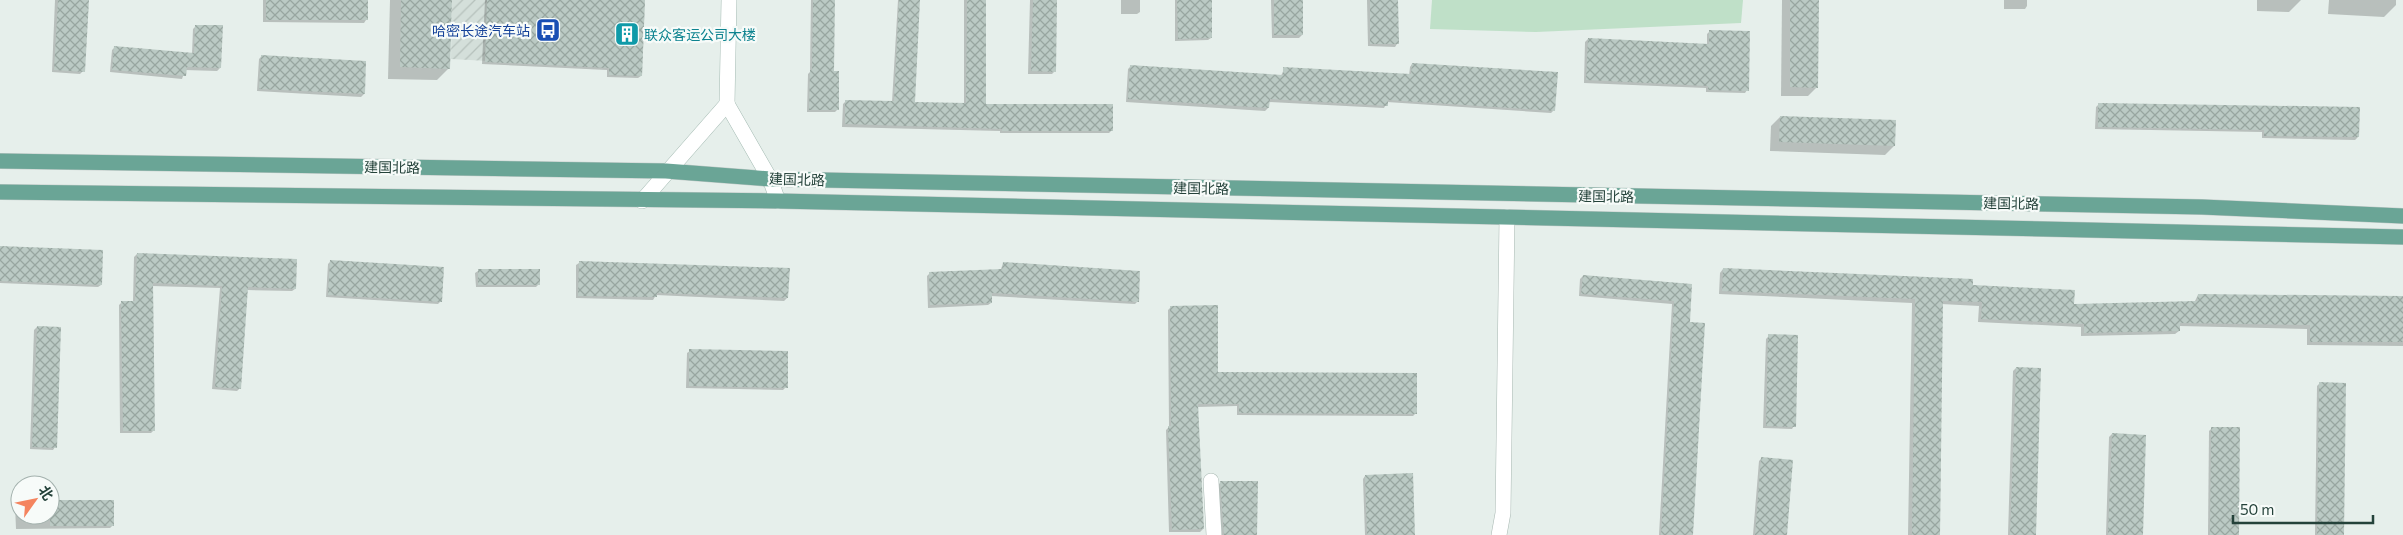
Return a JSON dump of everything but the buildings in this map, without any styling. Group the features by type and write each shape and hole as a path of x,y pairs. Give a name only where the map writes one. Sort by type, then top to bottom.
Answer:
{"main road":[{"name":"建国北路","path":"0,161 666,172 770,179 2202,207 2403,216"},
{"name":"建国北路","path":"0,192 642,201 778,201 2403,237"}],"street":[{"path":"729,0 728,104 770,179 778,201"},
{"path":"642,201 728,104"},
{"path":"1499,535 1503,504 1507,217"},
{"path":"1211,481 1214,535"}],"shaded area":[{"name":"哈密长途汽车站","path":"452,0 645,0 642,76 609,75 609,68 451,59"}],"green space":[{"path":"1432,0 1743,0 1741,23 1536,32 1430,29"}],"place":[{"name":"哈密长途汽车站","path":"548,30"},
{"name":"联众客运公司大楼","path":"627,34"}]}
